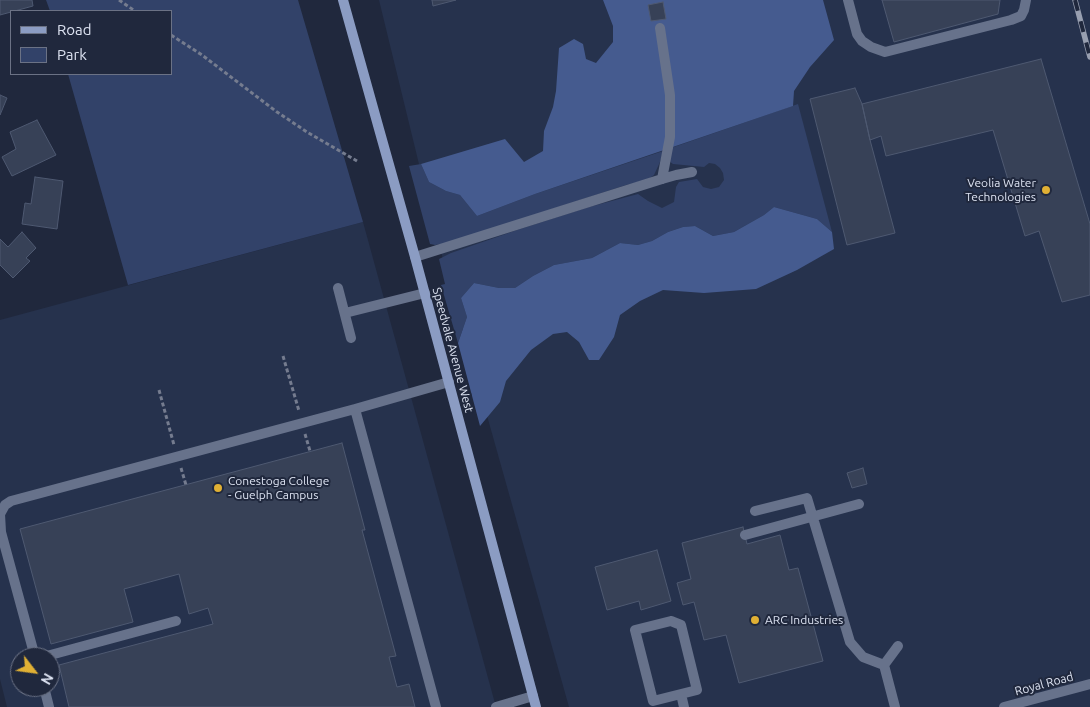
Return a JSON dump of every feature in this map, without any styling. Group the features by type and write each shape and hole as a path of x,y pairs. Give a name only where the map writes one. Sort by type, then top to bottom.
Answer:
{"main road":[{"name":"Speedvale Avenue West","path":"344,0 536,707"}],"street":[{"path":"848,0 857,34 862,41 871,47 885,52 1021,16 1026,0"},
{"path":"660,28 670,95 670,137 662,179"},
{"path":"415,257 676,174 692,172"},
{"path":"338,288 351,338"},
{"path":"345,313 425,293"},
{"path":"32,647 1,532 0,514 5,505 10,501 449,382"},
{"path":"355,409 436,707"},
{"path":"755,511 807,498 850,642 863,657 884,665"},
{"path":"745,535 859,504"},
{"path":"60,652 176,621"},
{"path":"671,621 681,625 697,690 681,694 653,702 635,630 671,621"},
{"path":"884,665 898,646"},
{"path":"884,665 895,707"},
{"name":"Royal Road","path":"1004,707 1090,684"},
{"path":"681,694 684,707"},
{"path":"496,707 533,696"}],"path":[{"path":"119,0 133,10"},
{"path":"172,36 202,55 277,112 357,161"},
{"path":"284,356 310,451"},
{"path":"159,390 186,485"}],"shaded area":[{"path":"379,0 1090,0 1090,707 569,707 437,238"},
{"path":"603,0 823,0 834,40 810,67 794,91 793,106 535,194 477,216 460,195 446,191 429,182 421,164 505,139 524,162 543,151 544,131 553,107 556,91 559,48 574,39 583,44 586,59 596,63 613,42 613,26"},
{"path":"774,207 817,219 832,232 834,249 797,270 756,289 704,293 663,290 640,301 620,315 614,337 599,360 589,360 579,342 567,332 553,334 531,350 506,381 500,402 480,426 458,343 467,317 461,298 474,283 499,288 515,288 554,265 592,258 620,243 638,245 683,227 695,226 713,236 734,232"},
{"name":"Conestoga College - Guelph Campus","path":"363,222 496,707 7,707 0,679 0,320"}],"green space":[{"path":"46,0 298,0 363,222 128,285 68,75 172,75 172,10 50,10"},
{"path":"798,104 832,232 817,219 774,207 734,232 713,236 695,226 683,227 638,245 620,243 592,258 554,265 515,288 499,288 474,283 461,298 467,317 458,343 441,285 445,284 439,259 517,230 589,207 638,194 662,208 674,202 676,187 679,182 697,179 703,187 711,189 719,187 724,180 720,168 715,164 709,163 704,167 673,164 669,161 671,148"},
{"path":"663,151 654,175 647,180 626,185 448,243 435,245 430,244 409,166 421,164 429,182 446,191 460,195 477,216 535,194"}],"building":[{"path":"0,0 32,0 33,6 10,10 10,12 0,15"},
{"path":"432,0 456,0 433,6"},
{"path":"882,0 1000,0 998,14 894,42"},
{"path":"663,2 666,19 651,21 648,5"},
{"name":"Veolia Water Technologies","path":"1041,59 1090,224 1090,295 1062,302 1039,231 1025,236 993,130 886,156 881,136 870,140 862,104"},
{"path":"855,88 862,104 895,233 847,245 810,99"},
{"path":"0,95 7,98 0,115"},
{"path":"37,120 56,155 12,176 2,157 16,149 10,132"},
{"path":"35,177 63,181 57,229 22,224 25,203 31,204"},
{"path":"22,232 36,248 26,258 30,261 13,278 0,265 0,239 8,247"},
{"path":"342,443 365,530 362,530 396,656 389,657 397,687 409,684 415,707 69,707 60,665 213,624 208,608 189,614 179,574 124,589 133,622 51,644 20,529"},
{"path":"863,468 867,484 852,488 847,473"},
{"name":"ARC Industries","path":"743,527 747,544 780,535 789,570 798,568 823,661 739,683 726,635 704,640 694,602 683,605 677,583 691,579 682,543"},
{"path":"657,550 671,601 641,610 639,601 607,610 595,567"}],"railway":[{"path":"1075,0 1090,57"}],"place":[{"name":"Veolia Water Technologies","path":"1046,190"},
{"name":"Conestoga College - Guelph Campus","path":"218,488"},
{"name":"ARC Industries","path":"755,620"}]}
